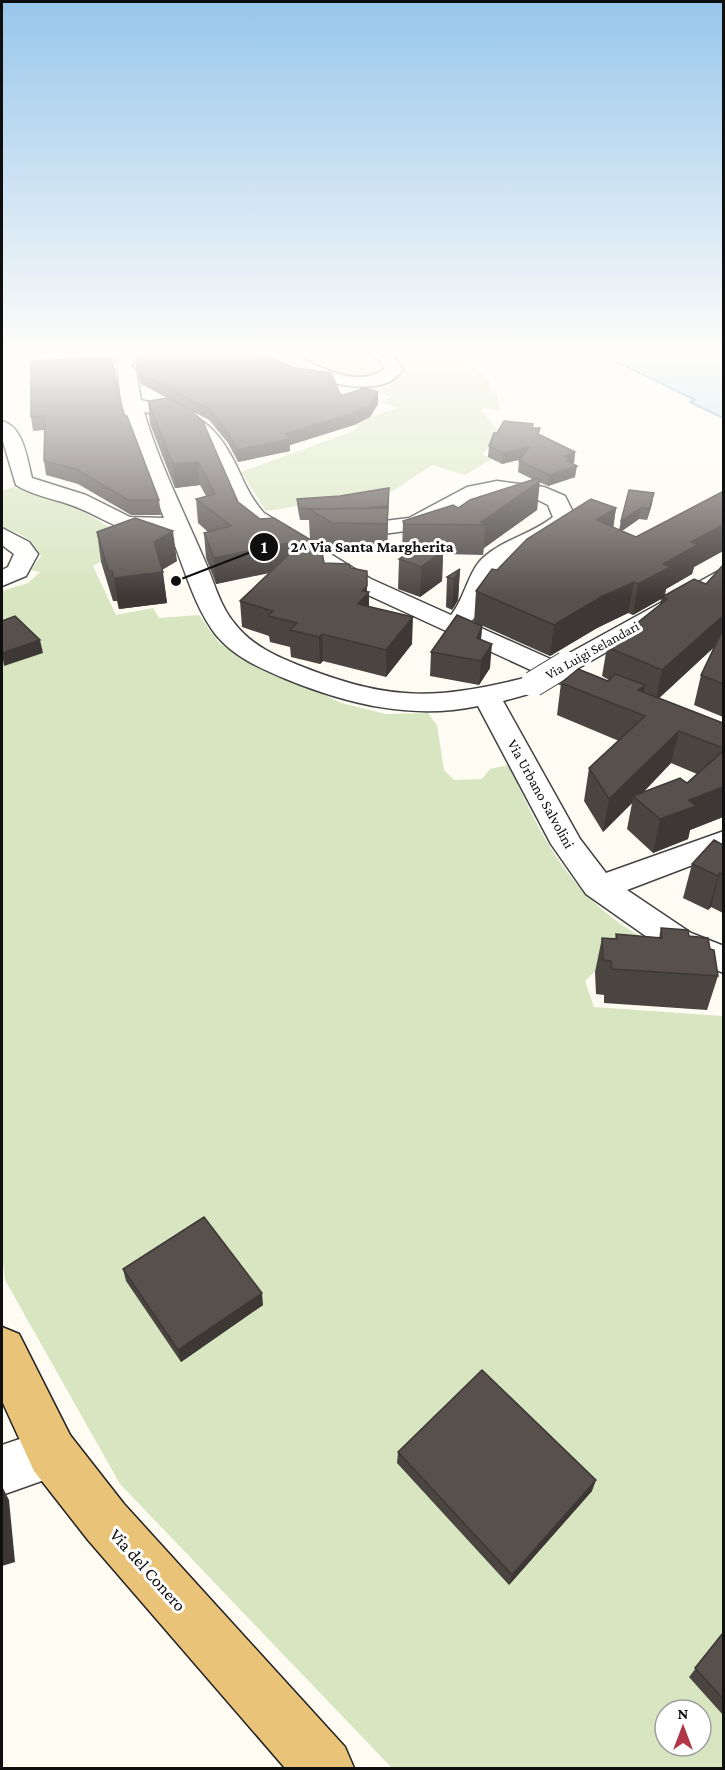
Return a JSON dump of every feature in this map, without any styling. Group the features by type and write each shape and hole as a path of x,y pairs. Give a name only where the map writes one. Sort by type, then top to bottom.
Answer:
{"main road":[{"name":"Via del Conero","path":"2,1350 52,1453 106,1522 324,1768"}],"street":[{"path":"7,433 11,437 22,481 36,488 78,500 126,524 176,524"},
{"name":"Via Luigi Selandari","path":"141,433 176,524 220,623 239,643 271,664 342,693 382,702 431,704 487,698 533,684 723,575"},
{"path":"207,433 217,446 243,503 256,518 363,584 602,691"},
{"path":"272,528 343,532 414,524 438,513 474,491 497,487 537,491 557,501 565,518 548,532 511,549 491,563 480,582 474,602 456,625"},
{"path":"2,535 21,547 26,554 18,570 2,579"},
{"name":"Via Urbano Salvolini","path":"487,698 567,843 598,886 680,942 723,960"},
{"path":"598,886 629,878 723,841"},
{"path":"2,1470 52,1453"}],"green space":[{"path":"349,433 497,433 482,455 493,458 465,475 432,465 393,491 266,511 241,472"},
{"path":"14,487 76,509 104,524 129,546 93,566 116,615 153,608 159,618 199,615 220,644 341,703 386,714 428,713 437,725 444,770 454,780 482,779 490,769 508,765 530,811 554,853 583,891 631,931 702,963 610,957 585,981 594,1007 723,1016 723,1768 392,1768 120,1484 5,1280 2,1255 2,591 28,583 40,572 31,570 41,556 25,537 2,528 2,491"}],"building":[{"path":"45,433 133,433 159,500 128,500 76,469 44,461"},
{"path":"161,433 208,433 238,502 260,519 274,518 321,546 324,563 349,564 351,568 367,571 367,586 362,591 369,592 358,604 413,617 386,650 322,634 319,637 290,630 297,623 268,616 273,611 240,601 304,540 214,558 204,533 231,526 196,499 215,494 198,462 173,464"},
{"path":"228,433 291,433 286,434 290,439 237,450"},
{"path":"494,433 538,433 575,452 564,456 570,459 566,460 577,466 549,475 519,461 529,447 503,453 489,446"},
{"path":"538,478 540,481 481,522 485,525 404,524 403,521 453,505 458,508 470,500"},
{"path":"389,488 388,506 299,508 297,499 340,496"},
{"path":"629,490 654,493 649,509 641,508 621,521"},
{"path":"722,492 723,525 691,542 699,544 663,564 670,567 638,584 634,582 601,597 554,625 476,591 492,569 497,570 527,539 591,499 616,508 596,520 636,537"},
{"path":"388,508 387,524 332,523 309,509"},
{"path":"135,518 173,531 154,542 163,572 114,578 112,571 108,570 97,532"},
{"path":"422,544 443,551 421,567 399,559"},
{"path":"723,565 723,616 662,670 607,647 667,599 662,597 694,579 706,584"},
{"path":"460,569 454,579 447,577"},
{"path":"457,615 482,626 477,638 492,644 481,661 431,652"},
{"path":"15,616 40,640 2,653 2,621"},
{"path":"723,629 723,684 701,675"},
{"path":"578,669 608,681 615,674 645,685 638,690 723,723 723,748 679,731 609,799 589,768 645,716 561,683"},
{"path":"723,751 723,787 689,800 696,806 660,819 633,796 680,778 687,783"},
{"path":"714,840 723,845 723,875 720,873 718,876 692,864"},
{"path":"661,928 688,930 689,936 708,938 710,949 714,950 718,976 612,969 611,961 603,960 602,938 617,939 616,934 662,938"},
{"path":"204,1217 262,1293 178,1350 123,1269"},
{"path":"482,1370 596,1480 512,1575 398,1452"},
{"path":"723,1633 723,1699 695,1668"}],"place":[{"name":"2^ Via Santa Margherita","path":"176,581"}]}
